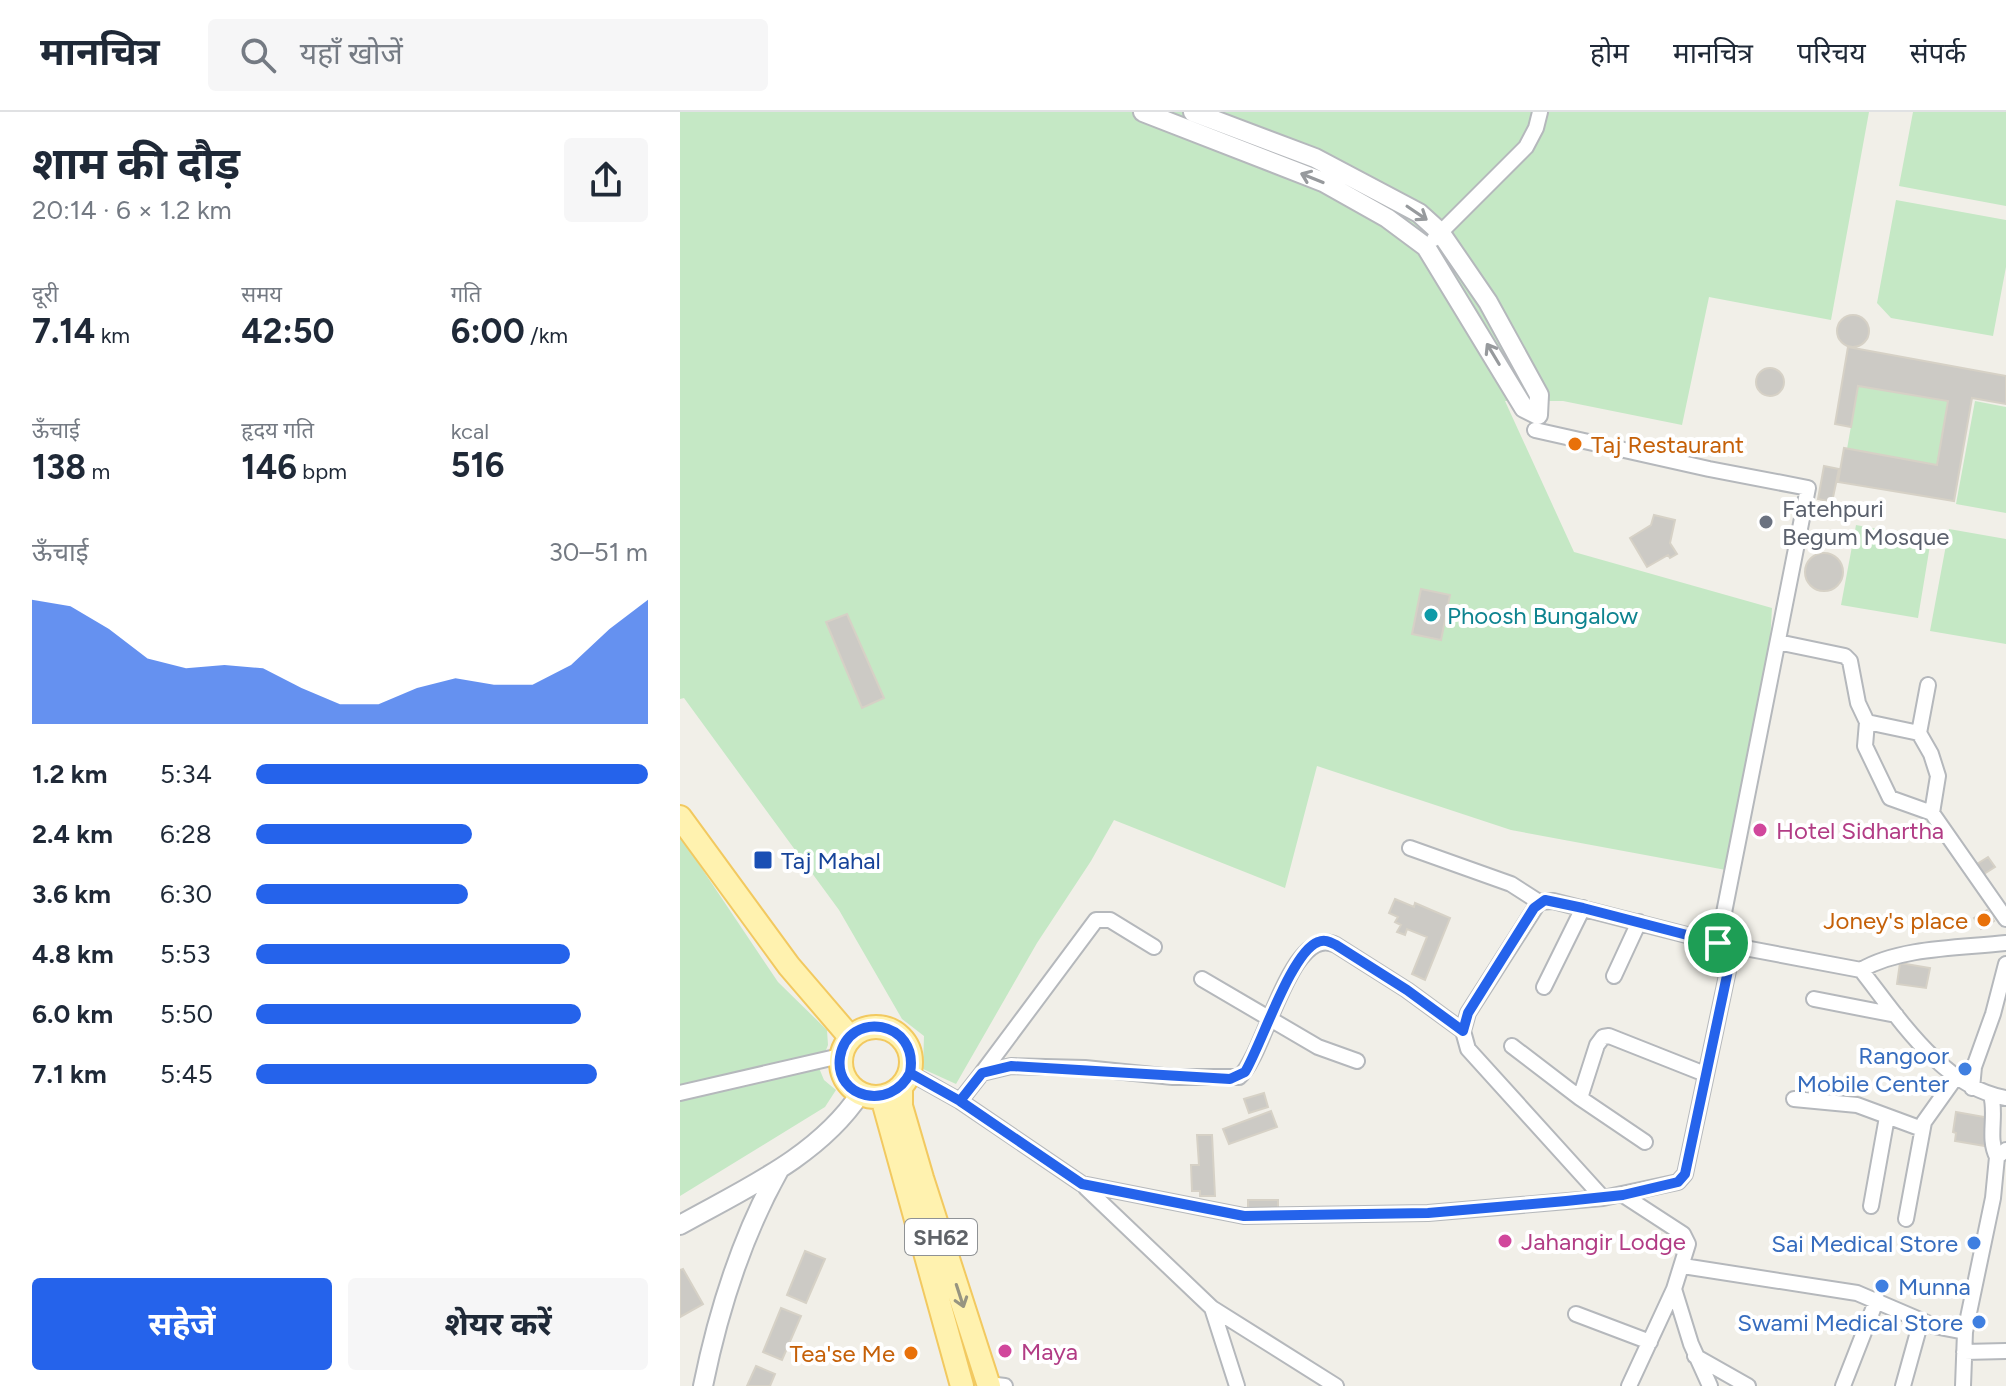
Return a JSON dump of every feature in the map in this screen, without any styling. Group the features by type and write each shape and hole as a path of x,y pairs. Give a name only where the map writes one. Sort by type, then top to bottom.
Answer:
{"main road":[{"name":"SH62","path":"680,817 845,1047 842,1074 853,1089 888,1088"},
{"name":"SH62","path":"845,1047 868,1027 890,1029 899,1034 909,1048 911,1056 888,1088 962,1386"},
{"name":"SH62","path":"888,1088 901,1106 922,1178 994,1385"}],"street":[{"path":"1143,112 1323,182 1387,218 1426,247 1524,408 1538,415 1539,395 1476,282 1440,232 1419,213 1315,158 1193,112"},
{"path":"1426,247 1526,147 1540,112"},
{"path":"1535,430 1709,469 1807,486 1718,943"},
{"path":"1778,642 1845,656 1853,668 1858,703 1867,722 1865,746 1890,798 1932,813 2006,919"},
{"path":"1928,685 1919,733 1931,754 1938,776 1932,813"},
{"path":"1867,722 1919,733"},
{"path":"1410,848 1511,884 1539,902 1553,901 1733,947 1861,970 1881,959 1903,953 2006,943"},
{"path":"1539,902 1468,1013 1463,1031 1468,1049 1487,1072 1603,1198"},
{"path":"1544,987 1583,908"},
{"path":"960,1101 1096,920 1110,920 1154,947"},
{"path":"1614,976 1639,922"},
{"path":"982,1073 1011,1066 1230,1079 1245,1072 1268,1019 1304,955 1311,946 1327,940 1407,990 1463,1031"},
{"path":"1082,1184 1263,1218 1428,1213 1603,1198 1682,1179 1733,947"},
{"path":"1972,1088 1974,1067 1993,1014 2006,964"},
{"path":"1861,970 1913,1036 1956,1077 1972,1088 2006,1098"},
{"path":"1202,979 1318,1047 1357,1061"},
{"path":"1814,999 1896,1015"},
{"path":"1580,1098 1597,1045 1603,1037 1609,1036 1705,1074"},
{"path":"1512,1046 1645,1142"},
{"path":"680,1093 845,1047"},
{"path":"1906,1219 1922,1129 1928,1113 1956,1077"},
{"path":"680,1225 779,1170 820,1140 851,1108 888,1088 960,1101 1082,1184 1212,1308 1336,1386"},
{"path":"1963,1386 1965,1332 2002,1154 1992,1147 1994,1109 1991,1095"},
{"path":"1794,1099 1857,1105 1922,1129"},
{"path":"1871,1206 1887,1117"},
{"path":"703,1386 716,1328 741,1254 760,1203 779,1170"},
{"path":"1623,1195 1683,1234 1688,1244 1674,1289 1629,1386"},
{"path":"1683,1266 1857,1293 1877,1299 1921,1321 1947,1330 1965,1332"},
{"path":"1674,1289 1695,1356 1710,1386"},
{"path":"1843,1386 1877,1299"},
{"path":"1212,1308 1237,1386"},
{"path":"1576,1314 1650,1342"},
{"path":"1903,1386 1921,1321"},
{"path":"1964,1352 2006,1351"},
{"path":"1695,1356 1748,1386"}],"green space":[{"path":"680,112 1869,112 1831,320 1709,297 1682,425 1563,401 1505,401 1574,552 1772,608 1770,643 1726,870 1511,830 1317,766 1285,888 1114,820 1037,943 956,1084 923,1069 924,1036 902,1019 839,910 684,698 680,699"},
{"path":"1913,112 2006,112 2006,206 1899,186"},
{"path":"1896,200 2006,220 2006,267 1993,336 1891,318 1877,303"},
{"path":"1858,386 1948,401 1937,465 1847,449"},
{"path":"1975,401 2006,407 2006,513 1956,504"},
{"path":"1856,525 1931,539 1918,618 1841,605"},
{"path":"1949,529 2006,539 2006,644 1930,631"},
{"path":"680,836 778,982 827,1030 828,1045 819,1068 824,1080 836,1090 825,1107 680,1196"}],"building":[{"path":"1853,315 1864,320 1869,331 1864,342 1853,347 1842,342 1837,331 1842,320"},
{"path":"1848,347 2006,376 2006,404 1972,398 1954,501 1838,482 1844,448 1937,465 1948,401 1858,386 1851,427 1835,424"},
{"path":"1770,368 1780,372 1784,382 1780,392 1770,396 1760,392 1756,382 1760,372"},
{"path":"1824,466 1839,469 1832,502 1818,499"},
{"path":"1654,515 1675,520 1670,543 1677,554 1670,558 1668,555 1647,567 1630,538 1651,525"},
{"path":"1824,553 1837,559 1843,572 1837,585 1824,591 1811,585 1805,572 1811,559"},
{"name":"Phoosh Bungalow","path":"1421,589 1450,595 1441,640 1412,634"},
{"path":"847,614 884,698 862,708 826,622"},
{"path":"1988,857 1995,867 1984,874 1977,864"},
{"path":"1395,899 1414,907 1415,903 1450,918 1425,980 1412,974 1427,937 1407,929 1405,935 1397,932 1401,925 1395,922 1398,917 1389,913"},
{"path":"1987,910 1994,921 1981,929 1974,918"},
{"path":"1900,963 1930,968 1926,988 1897,984"},
{"path":"1264,1093 1268,1107 1249,1113 1244,1099"},
{"path":"1271,1111 1277,1127 1229,1144 1223,1129"},
{"path":"1956,1112 1990,1118 1985,1146 1955,1141"},
{"path":"1197,1135 1212,1135 1215,1196 1200,1196 1200,1191 1192,1191 1191,1165 1199,1165"},
{"path":"1248,1200 1278,1200 1278,1212 1248,1212"},
{"path":"805,1251 825,1259 806,1303 787,1295"},
{"path":"683,1269 703,1304 680,1317 680,1270"},
{"path":"781,1308 801,1316 782,1360 763,1352"},
{"path":"756,1366 775,1374 770,1386 747,1386"}],"place":[{"name":"Taj Restaurant","path":"1575,444"},
{"name":"Fatehpuri Begum Mosque","path":"1766,522"},
{"name":"Phoosh Bungalow","path":"1431,615"},
{"name":"Hotel Sidhartha","path":"1760,830"},
{"name":"Taj Mahal","path":"763,860"},
{"name":"Joney's place","path":"1984,920"},
{"name":"Rangoor Mobile Center","path":"1965,1069"},
{"name":"Jahangir Lodge","path":"1505,1241"},
{"name":"Sai Medical Store","path":"1974,1243"},
{"name":"Munna","path":"1882,1286"},
{"name":"Swami Medical Store","path":"1979,1322"},
{"name":"Maya","path":"1005,1351"},
{"name":"Tea'se Me","path":"911,1353"}],"route":[{"path":"1718,943 1553,901 1539,902 1468,1013 1463,1031 1407,990 1336,945 1327,940 1319,941 1311,946 1297,965 1280,995 1245,1072 1230,1079 1011,1066 982,1073 960,1101 910,1073 901,1087 892,1093 882,1097 860,1094 847,1082 840,1065 844,1046 858,1031 879,1026 890,1029 899,1034 909,1048 910,1073 960,1101 1082,1184 1244,1216 1428,1213 1623,1195 1678,1182 1685,1174 1733,947 1718,943"}]}
